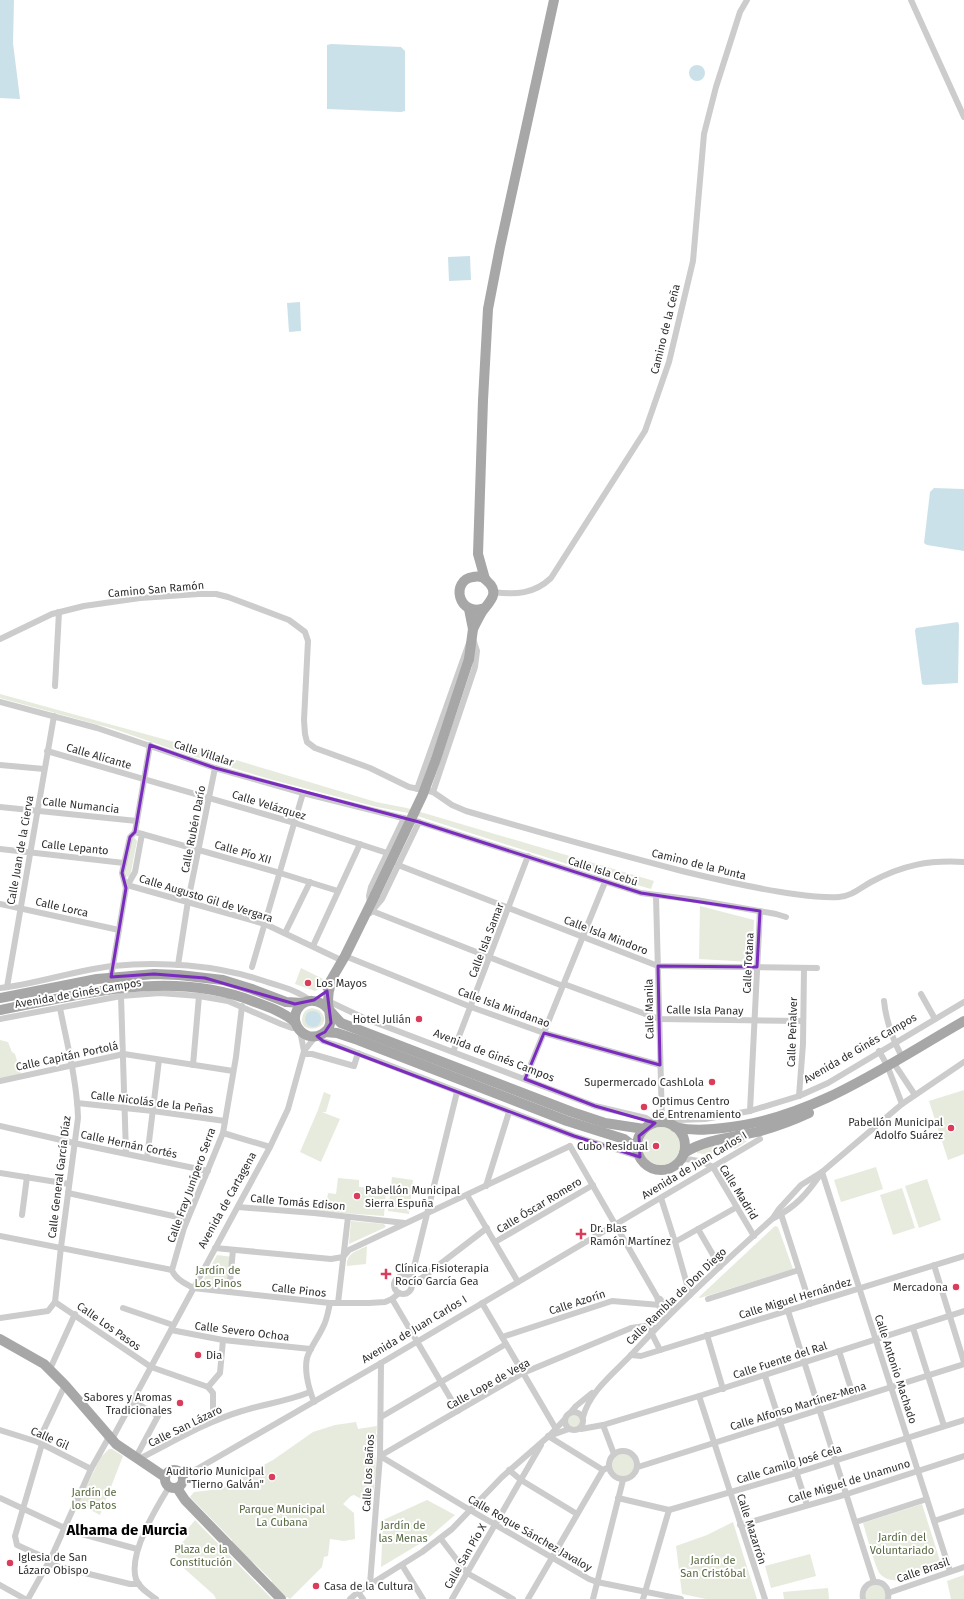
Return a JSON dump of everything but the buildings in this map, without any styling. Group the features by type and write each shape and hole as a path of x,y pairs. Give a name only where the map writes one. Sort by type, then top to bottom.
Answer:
{"main road":[{"path":"485,608 480,610 469,608 462,602 460,592 463,583 470,577 478,554 488,309 500,246 554,0"},
{"path":"309,1001 322,1003 329,1007 341,1022 572,1112 605,1123 644,1129 666,1124 679,1131 684,1141 682,1156 672,1167 659,1170 646,1165 638,1153 624,1139 560,1118 346,1035 307,1035 297,1027 296,1011 309,1001 325,990 331,983 344,959 368,912 423,794 469,659 473,633 485,608 492,598 492,587 485,578 478,554"},
{"path":"470,577 475,576 485,578"},
{"path":"469,608 473,633"},
{"name":"Avenida de Ginés Campos","path":"0,998 111,977 154,974 223,980 286,1002 295,1004 309,1001"},
{"path":"319,1035 331,1023 329,1007 331,983"},
{"name":"Avenida de Ginés Campos","path":"0,1010 103,990 131,987 174,986 208,989 244,997 279,1012 297,1027"},
{"name":"Avenida de Ginés Campos","path":"682,1156 702,1143 757,1132 789,1122 824,1106 894,1061 964,1021"},
{"name":"Avenida de Ginés Campos","path":"666,1124 699,1130 729,1127 785,1115 810,1106 873,1074"},
{"path":"638,1153 639,1136 644,1129"},
{"path":"0,1339 44,1364 50,1369 111,1438 138,1458 168,1474 179,1472 182,1476 183,1482 173,1487"},
{"path":"168,1474 166,1484 173,1487 281,1599"}],"street":[{"name":"Camino de la Ceña","path":"493,592 510,594 532,591 543,586 551,578 645,431 669,362 693,261 704,134 716,87 740,12 747,0"},
{"path":"911,0 964,117"},
{"name":"Camino San Ramón","path":"0,639 59,612 84,606 140,598 216,594 288,620 305,632 308,641 304,720 307,742 315,748 370,768 417,790 433,792"},
{"path":"55,686 59,612"},
{"path":"417,790 465,650 473,633"},
{"path":"433,792 475,667 477,651 473,633"},
{"name":"Calle Villalar","path":"0,702 54,716 150,745 215,768 303,793 419,822"},
{"name":"Calle Juan de la Cierva","path":"7,987 54,716"},
{"path":"127,886 122,873 130,837 135,832 150,745"},
{"name":"Calle Alicante","path":"47,751 145,779"},
{"path":"0,765 44,769"},
{"name":"Calle Rubén Darío","path":"178,965 188,901 215,768"},
{"name":"Calle Velázquez","path":"145,779 295,823 387,853"},
{"name":"Camino de la Punta","path":"433,792 452,805 466,811 602,850 715,880 764,890 818,897 839,897 851,895 872,882 910,866 929,861 964,862"},
{"path":"252,967 303,793"},
{"name":"Calle Numancia","path":"0,807 137,821"},
{"path":"368,912 371,887 404,818"},
{"path":"368,912 382,899 419,822"},
{"name":"Calle Isla Cebú","path":"419,822 528,856 641,894 696,900 760,911 786,918"},
{"name":"Calle Pío XII","path":"135,832 338,891"},
{"path":"111,977 127,886 135,872 142,834"},
{"path":"313,946 360,844"},
{"name":"Calle Lepanto","path":"0,849 124,863"},
{"name":"Calle Isla Samar","path":"453,1052 528,856"},
{"name":"Calle Isla Mindoro","path":"398,865 658,966 817,968"},
{"path":"286,934 310,882"},
{"path":"525,1079 605,882"},
{"name":"Calle Augusto Gil de Vergara","path":"127,886 188,901 265,924 344,959"},
{"name":"Calle Manila","path":"656,896 660,1065 666,1124"},
{"name":"Calle Lorca","path":"0,904 119,930"},
{"name":"Calle Totana","path":"750,1111 760,911"},
{"name":"Calle Isla Panay","path":"368,912 659,1019 803,1021"},
{"name":"Calle Isla Mindanao","path":"344,959 544,1033 660,1065"},
{"name":"Avenida de Ginés Campos","path":"0,988 113,966 151,964 178,965 249,976 298,992 309,1001"},
{"name":"Calle Peñalver","path":"798,1096 803,1021 804,968"},
{"name":"Avenida de Ginés Campos","path":"0,1020 121,996 160,993 199,996 228,1001 281,1024 297,1027"},
{"path":"921,994 935,1019"},
{"path":"121,996 126,1108 126,1153"},
{"path":"193,1065 199,996"},
{"path":"884,1000 886,1018 894,1042 894,1061 902,1104"},
{"name":"Avenida de Ginés Campos","path":"329,1007 366,1019 595,1106 666,1124 678,1120 705,1119 750,1111 798,1096 828,1083 894,1042 964,1002"},
{"name":"Calle Fray Junípero Serra","path":"172,1270 187,1219 223,1133 242,1006"},
{"name":"Calle General García Díaz","path":"55,1302 78,1118 71,1065 60,1008"},
{"name":"Avenida de Cartagena","path":"297,1027 304,1052"},
{"path":"319,1035 324,1041 509,1112 574,1136 638,1153"},
{"name":"Avenida de Cartagena","path":"28,1599 49,1562 91,1469 133,1401 270,1147 288,1109 304,1052 319,1035"},
{"path":"304,1052 354,1066 358,1053"},
{"path":"879,1052 894,1061 915,1095"},
{"name":"Calle Capitán Portolá","path":"0,1082 124,1054 233,1071"},
{"path":"147,1158 159,1060"},
{"name":"Calle Rambla de Don Diego","path":"597,1389 671,1312 772,1219 779,1209 801,1186 822,1172 902,1104 964,1062"},
{"path":"410,1282 402,1276 395,1281 394,1286 400,1293 408,1292 457,1092"},
{"name":"Calle Nicolás de la Peñas","path":"77,1103 153,1111 225,1121"},
{"path":"486,1186 509,1112"},
{"name":"Calle Hernán Cortés","path":"0,1126 208,1171"},
{"path":"223,1133 270,1147"},
{"path":"215,1248 331,1259 343,1257 349,1250 570,1146 574,1136"},
{"name":"Avenida de Juan Carlos I","path":"182,1476 197,1469 381,1363 760,1139"},
{"path":"570,1146 657,1296 663,1320"},
{"name":"Calle Madrid","path":"682,1156 701,1161 713,1168 754,1236"},
{"name":"Calle Rambla de Don Diego","path":"772,1219 793,1208 805,1196 822,1172"},
{"name":"Calle Antonio Machado","path":"822,1172 950,1572"},
{"path":"0,1173 69,1184"},
{"path":"22,1215 27,1177"},
{"name":"Calle Óscar Romero","path":"495,1242 593,1185"},
{"path":"68,1193 187,1219"},
{"path":"467,1195 518,1282"},
{"path":"661,1198 690,1295"},
{"name":"Calle Tomás Edison","path":"238,1207 308,1212 405,1223"},
{"path":"675,1242 737,1207"},
{"path":"781,1214 810,1304"},
{"path":"338,1303 348,1217"},
{"name":"Calle Óscar Romero","path":"410,1282 422,1278 487,1228"},
{"path":"698,1229 720,1267"},
{"path":"0,1236 172,1270 177,1278 193,1288"},
{"path":"228,1292 233,1250"},
{"name":"Calle Miguel Hernández","path":"631,1355 641,1356 964,1256"},
{"path":"934,1265 964,1363"},
{"path":"708,1299 799,1270"},
{"name":"Calle Pinos","path":"193,1288 330,1303 376,1303 389,1301 400,1293"},
{"path":"657,1296 671,1312"},
{"path":"392,1299 458,1411"},
{"name":"Calle Azorín","path":"502,1337 612,1301 660,1305"},
{"path":"0,1318 48,1311 55,1302"},
{"name":"Calle Los Pasos","path":"55,1302 75,1314 151,1367 208,1387"},
{"path":"314,1402 310,1392 306,1368 307,1358 327,1319 330,1303"},
{"path":"482,1303 556,1429"},
{"name":"Calle Severo Ochoa","path":"124,1308 172,1328 223,1340 311,1349"},
{"path":"788,1311 874,1582"},
{"name":"Calle Fuente del Ral","path":"581,1429 602,1425 723,1389 964,1311"},
{"path":"50,1369 75,1314"},
{"name":"Calle Lope de Vega","path":"380,1456 523,1373 631,1328 645,1326 653,1330"},
{"path":"914,1328 944,1426"},
{"path":"653,1330 660,1350"},
{"path":"707,1336 723,1389"},
{"path":"213,1421 213,1393 208,1387 220,1373 223,1340"},
{"path":"381,1417 506,1344"},
{"path":"840,1351 854,1398"},
{"name":"Calle Los Baños","path":"370,1584 380,1456 381,1363"},
{"name":"Calle Alfonso Martínez-Mena","path":"638,1467 964,1363"},
{"path":"765,1376 807,1506"},
{"path":"65,1385 40,1443 16,1530 15,1536 17,1545 49,1562 130,1584 139,1584"},
{"path":"350,1599 370,1584 441,1539 510,1470 548,1437 576,1406 597,1389"},
{"path":"548,1437 569,1430 575,1431 581,1429 585,1408 597,1389"},
{"name":"Calle San Lázaro","path":"138,1458 213,1421 243,1411 292,1400 310,1392"},
{"name":"Calle Mazarrón","path":"699,1396 765,1599"},
{"path":"133,1401 158,1416 138,1458"},
{"path":"572,1412 578,1413 583,1418 602,1425 614,1454"},
{"path":"565,1419 565,1425 569,1430"},
{"name":"Calle Camilo José Cela","path":"618,1498 669,1510 796,1473 964,1420"},
{"name":"Calle Gil","path":"0,1430 40,1443 91,1469"},
{"path":"528,1599 552,1557 606,1469 614,1454 622,1451 630,1453 636,1459 638,1467 633,1476 623,1480 615,1477 606,1469 548,1437"},
{"name":"Calle San Pío X","path":"452,1599 521,1480 548,1437"},
{"name":"Calle Roque Sánchez Javaloy","path":"380,1456 470,1510 597,1582 681,1599"},
{"name":"Calle Miguel de Unamuno","path":"740,1525 847,1494 964,1456"},
{"path":"510,1470 521,1480 578,1514"},
{"path":"593,1599 623,1480"},
{"path":"156,1599 139,1584 135,1573 137,1550 161,1500 173,1487"},
{"path":"0,1498 64,1527 71,1532 137,1550"},
{"path":"856,1522 927,1499"},
{"path":"643,1599 669,1510"},
{"path":"934,1521 964,1511"},
{"path":"441,1539 467,1573 513,1599"},
{"path":"402,1565 423,1599"},
{"name":"Calle Brasil","path":"888,1596 964,1567"},
{"path":"863,1599 864,1589 867,1585 874,1582 883,1584 888,1596"},
{"path":"0,1584 24,1599"},
{"path":"358,1592 363,1599"}],"highlighted area":[{"path":"150,745 215,768 419,822 641,893 760,911 757,967 658,966 660,1065 544,1033 525,1079 595,1106 655,1123 639,1136 640,1157 574,1136 323,1041 317,1036 325,1032 331,1023 327,991 314,1000 295,1004 205,978 154,974 111,977 126,888 122,873 130,837 135,832"}],"green space":[{"path":"0,694 196,748 376,802 407,808 654,881 651,889 583,869 408,813 377,807 269,779 183,753 114,729 0,698"},
{"path":"134,837 137,841 129,877 125,876 131,840"},
{"path":"700,906 754,920 752,962 699,959"},
{"path":"301,968 325,980 317,990 315,991 295,984"},
{"path":"312,1008 319,1010 324,1017 324,1022 321,1026 310,1029 305,1027 302,1022 304,1012"},
{"path":"0,1040 8,1042 12,1052 15,1054 21,1074 0,1079"},
{"name":"Pabellón Municipal Adolfo Suárez","path":"964,1090 964,1154 948,1160 929,1101"},
{"path":"324,1092 331,1095 326,1112 322,1112 340,1119 321,1162 300,1152"},
{"path":"661,1127 674,1133 680,1146 674,1159 661,1165 648,1159 642,1146 648,1133"},
{"path":"743,1140 747,1141 735,1149 730,1145 709,1155 697,1153 697,1151 704,1148"},
{"path":"876,1167 883,1189 841,1202 834,1180"},
{"path":"392,1177 413,1180 409,1214 388,1211"},
{"name":"Pabellón Municipal Sierra Espuña","path":"338,1178 359,1180 359,1187 386,1189 384,1216 314,1211 315,1199 327,1200 328,1193 336,1194"},
{"path":"927,1179 941,1220 919,1228 905,1186"},
{"path":"902,1188 915,1228 893,1235 880,1195"},
{"path":"351,1221 384,1224 386,1227 349,1244"},
{"path":"775,1226 778,1227 793,1269 700,1298 699,1297"},
{"path":"367,1246 366,1264 347,1266 350,1255"},
{"name":"Jardín de Los Pinos","path":"217,1255 233,1257 229,1290 200,1286"},
{"path":"574,1413 580,1415 582,1421 580,1427 574,1429 568,1427 566,1421 568,1415"},
{"name":"Parque Municipal La Cubana","path":"356,1422 358,1429 377,1426 377,1435 375,1452 376,1471 372,1494 365,1501 354,1495 351,1496 343,1504 354,1513 355,1539 344,1541 330,1539 328,1556 324,1557 322,1567 290,1599 287,1597 286,1598 254,1563 247,1559 232,1545 232,1540 190,1497 194,1492 221,1489 273,1460 313,1432 335,1425"},
{"name":"Jardín de los Patos","path":"109,1449 112,1449 123,1456 100,1515 78,1503 101,1457"},
{"path":"623,1453 632,1456 635,1465 632,1474 623,1477 614,1474 611,1465 614,1456"},
{"name":"Jardín de las Menas","path":"427,1500 455,1515 426,1540 381,1567 383,1520"},
{"name":"Jardín del Voluntariado","path":"922,1504 941,1564 940,1566 897,1580 890,1580 880,1574 878,1570 863,1523"},
{"name":"Plaza de la Constitución","path":"195,1520 272,1599 216,1599 214,1595 177,1562 180,1559 173,1553 189,1535 186,1531"},
{"name":"Jardín de San Cristóbal","path":"733,1522 757,1599 706,1599 682,1594 676,1546 707,1535"},
{"path":"810,1554 816,1576 771,1588 765,1566"},
{"path":"964,1575 964,1599 951,1599 947,1581"},
{"path":"875,1584 881,1586 886,1591 886,1599 866,1599 867,1590 870,1586"},
{"path":"828,1588 829,1599 784,1599 783,1592"}],"water":[{"path":"0,0 14,0 13,43 20,99 0,98"},
{"path":"327,45 401,47 405,51 405,111 327,109"},
{"path":"697,65 704,70 705,73 700,80 697,81 690,76 689,73 694,66"},
{"path":"470,256 471,280 449,281 448,257"},
{"path":"300,302 301,331 289,332 287,303"},
{"path":"934,488 964,489 964,551 927,545 924,543 930,492"},
{"path":"958,622 958,683 922,684 915,631 916,628"},
{"path":"313,1011 320,1016 321,1019 316,1026 313,1027 306,1022 305,1019 310,1012"}],"place":[{"name":"Los Mayos","path":"308,983"},
{"name":"Hotel Julián","path":"419,1019"},
{"name":"Supermercado CashLola","path":"712,1082"},
{"name":"Optimus Centro de Entrenamiento","path":"644,1107"},
{"name":"Pabellón Municipal Adolfo Suárez","path":"951,1128"},
{"name":"Cubo Residual","path":"656,1146"},
{"name":"Pabellón Municipal Sierra Espuña","path":"357,1196"},
{"name":"Dr. Blas Ramón Martínez","path":"581,1234"},
{"name":"Clínica Fisioterapia Rocío García Gea","path":"386,1274"},
{"name":"Mercadona","path":"956,1287"},
{"name":"Dia","path":"198,1355"},
{"name":"Sabores y Aromas Tradicionales","path":"180,1403"},
{"name":"Auditorio Municipal \"Tierno Galván\"","path":"272,1477"},
{"name":"Iglesia de San Lázaro Obispo","path":"10,1563"},
{"name":"Casa de la Cultura","path":"316,1586"}],"district":[{"name":"Alhama de Murcia","path":"127,1530"}]}
